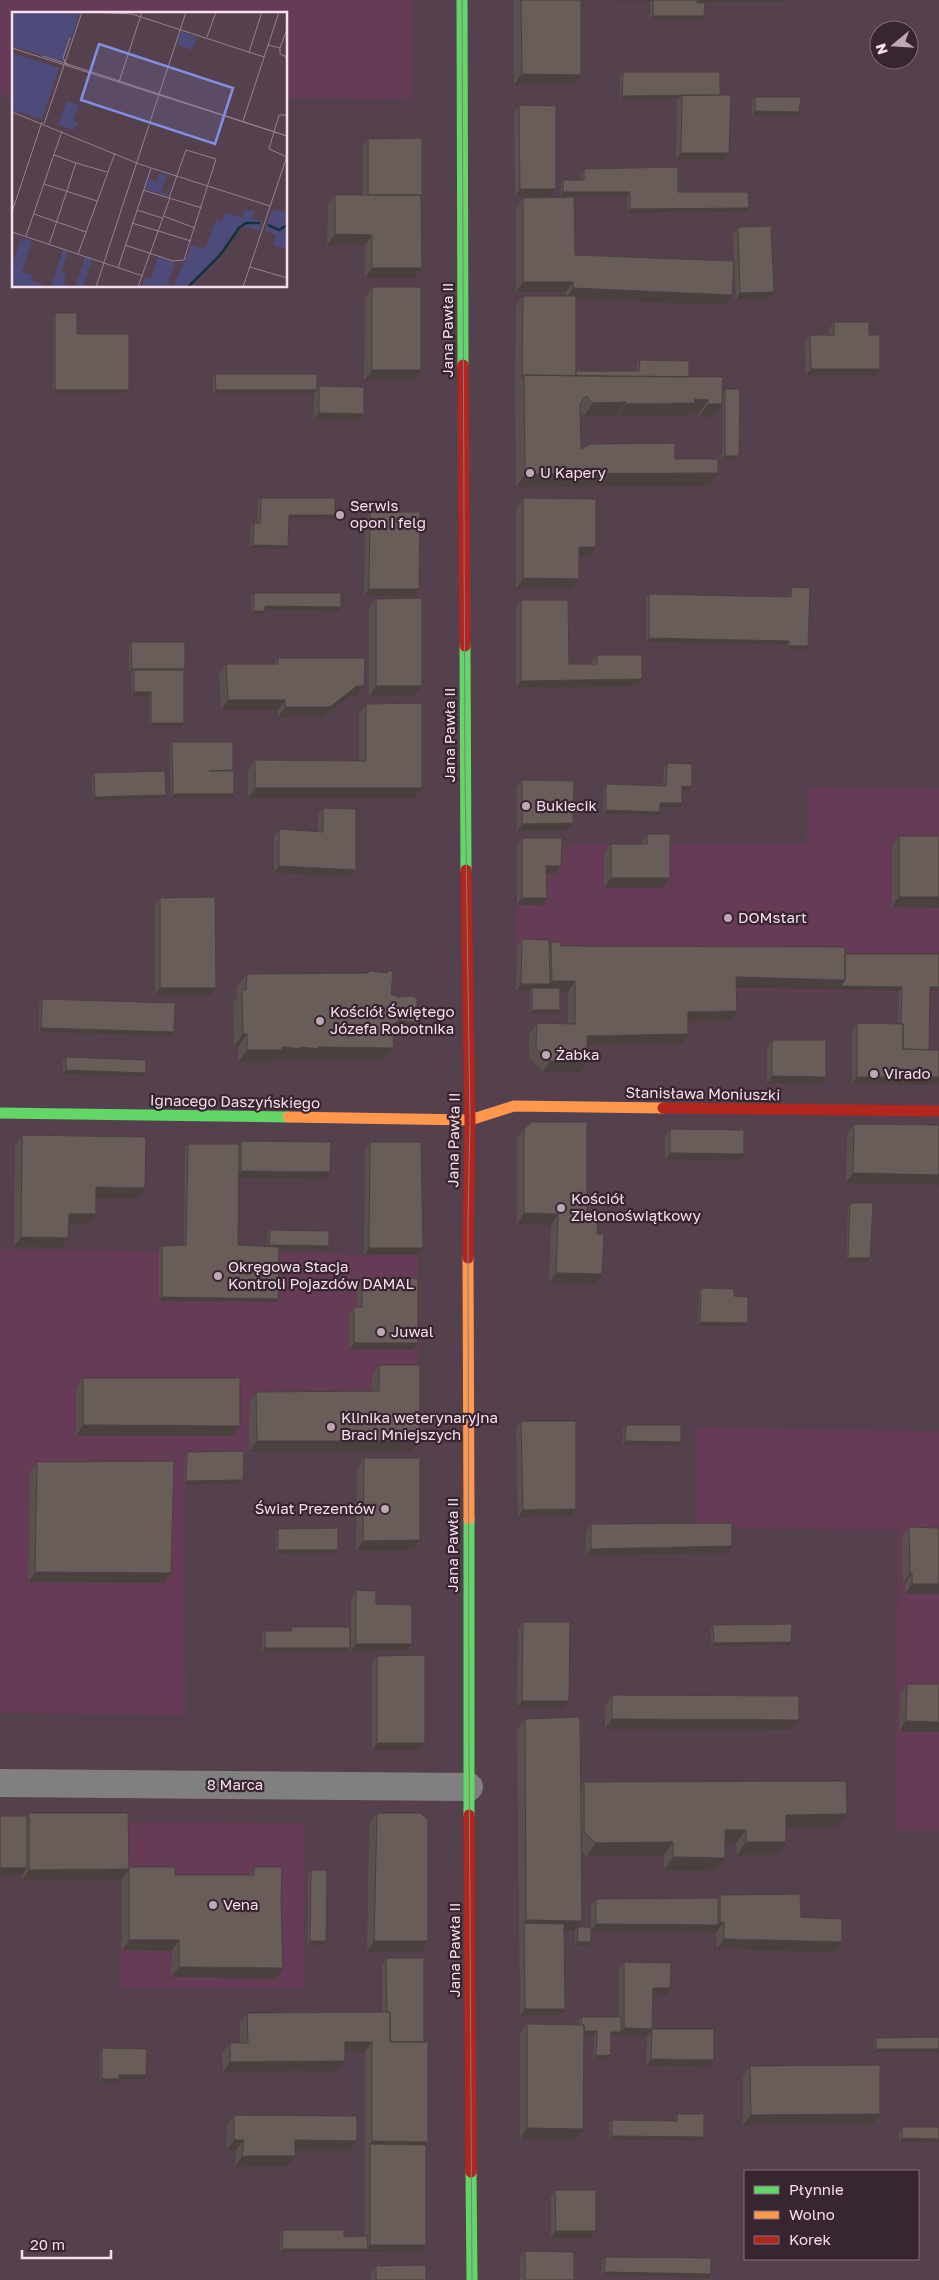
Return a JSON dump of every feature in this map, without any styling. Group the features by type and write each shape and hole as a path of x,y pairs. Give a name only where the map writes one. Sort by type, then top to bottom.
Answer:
{"main road":[{"name":"Jana Pawła II","path":"462,0 465,775 470,1120 468,1206 469,1788 472,2280"},
{"name":"Stanisława Moniuszki","path":"470,1120 502,1108 514,1106 939,1111"},
{"name":"Ignacego Daszyńskiego","path":"0,1113 470,1120"}],"street":[{"name":"8 Marca","path":"0,1784 469,1788"}],"shaded area":[{"path":"0,0 413,0 413,99 288,98 288,12 12,12 12,95 0,95"},
{"name":"DOMstart","path":"807,787 939,789 939,992 516,991 517,845 806,844"},
{"path":"0,1249 418,1255 419,1451 70,1455 185,1455 186,1715 0,1713"},
{"path":"697,1428 939,1431 939,1831 895,1831 898,1530 697,1528"},
{"name":"Vena","path":"121,1822 305,1823 304,1989 121,1988"}],"building":[{"path":"521,0 581,0 581,75 522,74"},
{"path":"653,0 697,0 697,3 705,3 704,16 653,16"},
{"path":"623,72 720,72 720,95 622,96"},
{"path":"682,95 731,95 729,153 681,153"},
{"path":"755,97 801,97 799,112 755,111"},
{"path":"519,105 556,106 556,189 520,189"},
{"path":"422,138 422,198 421,195 368,195 368,139"},
{"path":"678,167 678,192 748,192 749,208 630,209 630,192 563,192 563,180 584,180 584,169"},
{"path":"335,195 421,195 422,268 372,268 372,235 335,234"},
{"path":"574,197 575,255 734,261 732,295 573,288 573,282 523,282 523,198"},
{"path":"771,226 774,292 740,293 738,227"},
{"path":"372,287 421,287 421,370 372,370"},
{"path":"523,296 576,296 576,376 524,375 522,378"},
{"path":"55,313 77,313 77,334 129,334 129,390 55,390"},
{"path":"834,322 869,322 869,335 880,335 880,369 811,369 810,335 834,335"},
{"path":"640,360 689,361 689,377 576,376 576,371 639,371"},
{"path":"215,374 317,374 317,390 216,390"},
{"path":"524,375 723,377 722,404 708,404 708,400 695,399 695,403 593,403 586,396 580,404 581,449 590,444 675,443 675,459 718,459 718,473 525,474"},
{"path":"319,386 364,387 364,414 319,413"},
{"path":"725,389 740,389 739,456 725,456"},
{"path":"261,498 335,498 335,515 289,515 288,546 253,545 254,523 260,523"},
{"path":"523,498 596,499 596,547 579,547 579,579 523,578"},
{"path":"370,512 420,512 419,589 369,589"},
{"path":"792,587 810,588 808,646 789,646 789,641 649,638 649,594 791,597"},
{"path":"254,593 341,593 341,607 265,606 265,611 254,611"},
{"path":"422,598 422,686 376,686 376,599"},
{"path":"521,600 568,600 569,664 597,664 597,655 642,655 642,679 521,681"},
{"path":"131,642 185,642 185,669 132,669"},
{"path":"278,658 365,658 364,686 357,686 330,707 285,707 285,700 228,700 226,664 278,664"},
{"path":"134,670 184,670 184,723 151,723 151,692 134,692"},
{"path":"422,703 422,788 255,788 255,760 366,761 366,704"},
{"path":"172,742 233,742 233,770 209,771 234,771 234,794 173,794"},
{"path":"667,763 692,764 692,787 682,786 682,803 660,803 660,812 606,810 606,784 666,786"},
{"path":"165,771 166,795 95,797 94,773"},
{"path":"522,780 574,781 573,823 522,824"},
{"path":"323,808 356,809 356,870 279,866 279,829 323,832"},
{"path":"647,834 670,834 670,878 611,878 611,844 647,844"},
{"path":"899,836 939,836 939,897 899,897"},
{"path":"522,838 562,838 561,866 546,866 547,898 522,898"},
{"path":"215,897 216,988 160,988 160,898"},
{"path":"522,939 549,940 550,984 521,984"},
{"path":"551,942 560,942 561,946 845,947 845,980 736,977 737,1011 688,1012 688,1034 587,1036 587,1062 550,1061 536,1048 537,1023 575,1024 575,981 552,981"},
{"path":"845,954 939,954 939,987 930,987 929,1050 903,1049 903,1024 901,1024 902,987 841,986 845,980"},
{"name":"Kościół Świętego Józefa Robotnika","path":"388,970 393,972 391,994 398,997 413,996 417,999 417,1018 414,1022 398,1020 392,1024 394,1046 392,1048 318,1047 319,1049 300,1047 301,1049 282,1047 282,1050 247,1050 247,1034 243,1034 242,990 246,990 247,974 367,973 371,971 388,973"},
{"path":"532,988 560,988 560,1010 532,1010"},
{"path":"42,999 175,1003 174,1032 41,1028"},
{"path":"857,1023 903,1024 903,1049 939,1050 939,1077 857,1077"},
{"path":"772,1040 826,1040 826,1077 772,1076"},
{"path":"66,1057 146,1060 146,1073 66,1070"},
{"path":"532,1122 587,1122 587,1215 598,1216 597,1234 604,1234 602,1274 556,1273 558,1214 524,1213 524,1129"},
{"path":"854,1124 939,1125 939,1175 853,1173"},
{"path":"670,1129 744,1130 744,1154 670,1153"},
{"path":"22,1135 146,1137 145,1188 96,1187 96,1214 69,1214 68,1238 21,1237"},
{"path":"241,1141 331,1142 330,1172 241,1171"},
{"path":"370,1142 421,1142 423,1248 369,1248"},
{"path":"188,1144 239,1144 238,1245 279,1247 278,1299 162,1297 162,1246 186,1245"},
{"path":"850,1203 873,1203 870,1258 848,1258"},
{"path":"270,1230 329,1231 329,1246 269,1245"},
{"name":"Juwal","path":"418,1278 418,1343 354,1343 354,1307 362,1307 362,1279"},
{"path":"701,1288 734,1289 734,1296 748,1297 748,1323 700,1322"},
{"name":"Klinika weterynaryjna Braci Mniejszych","path":"379,1365 420,1365 420,1441 257,1441 256,1392 379,1391"},
{"path":"83,1378 240,1378 240,1426 83,1425"},
{"path":"521,1421 576,1421 576,1509 523,1510"},
{"path":"626,1425 681,1425 681,1442 625,1441"},
{"path":"244,1451 243,1480 186,1481 187,1452"},
{"name":"Świat Prezentów","path":"364,1458 420,1458 420,1540 363,1541"},
{"path":"174,1461 171,1573 35,1572 37,1462"},
{"path":"732,1523 732,1546 591,1549 591,1524"},
{"path":"909,1527 939,1528 939,1584 912,1584"},
{"path":"338,1528 338,1550 278,1550 278,1529"},
{"path":"356,1590 376,1591 376,1604 412,1605 412,1644 356,1644"},
{"path":"523,1622 570,1622 569,1701 522,1701"},
{"path":"792,1624 791,1642 714,1643 713,1625"},
{"path":"292,1627 350,1627 350,1648 265,1648 265,1631 291,1631"},
{"path":"425,1655 425,1743 377,1743 377,1656"},
{"path":"907,1684 939,1684 939,1722 906,1721"},
{"path":"612,1695 799,1696 799,1720 612,1719"},
{"path":"580,1717 582,1921 526,1920 525,1719"},
{"path":"846,1781 847,1814 786,1815 786,1842 746,1842 746,1830 725,1830 725,1858 673,1857 673,1842 596,1843 584,1832 584,1782"},
{"path":"29,1813 128,1813 129,1869 29,1870"},
{"path":"377,1813 420,1813 428,1819 428,1941 374,1941"},
{"path":"0,1816 27,1816 27,1868 0,1868"},
{"path":"129,1867 175,1867 175,1875 254,1875 254,1867 282,1867 283,1968 179,1967 179,1940 129,1940"},
{"path":"311,1870 327,1870 326,1941 310,1941"},
{"path":"800,1894 801,1917 842,1919 842,1942 724,1939 724,1922 720,1922 720,1895"},
{"path":"718,1898 718,1925 596,1924 596,1899"},
{"path":"524,1923 564,1924 565,2009 525,2009"},
{"path":"578,1927 591,1927 591,1942 577,1942"},
{"path":"386,1958 424,1958 424,2042 390,2042 390,2012 387,2012"},
{"path":"624,1962 671,1963 670,1988 653,1988 652,2029 624,2028"},
{"path":"390,2012 390,2042 428,2042 428,2142 372,2141 372,2042 345,2042 345,2061 230,2062 230,2043 248,2043 247,2013"},
{"path":"581,2017 621,2017 621,2032 611,2032 611,2055 596,2056 597,2031 584,2031"},
{"path":"527,2024 584,2025 583,2129 527,2128"},
{"path":"652,2029 714,2029 714,2060 651,2059"},
{"path":"939,2037 939,2049 876,2049 876,2038"},
{"path":"102,2048 147,2049 146,2075 119,2075 119,2079 102,2079"},
{"path":"880,2065 880,2114 751,2115 750,2066"},
{"path":"677,2114 704,2114 704,2137 612,2136 612,2120 677,2121"},
{"path":"234,2115 357,2116 357,2141 295,2140 295,2156 242,2156 244,2140 234,2140"},
{"path":"902,2127 939,2127 939,2139 902,2138"},
{"path":"370,2144 426,2145 426,2245 370,2245"},
{"path":"555,2190 596,2190 596,2231 556,2231"},
{"path":"283,2230 344,2230 344,2237 367,2236 368,2249 282,2249"},
{"path":"525,2251 574,2252 574,2280 525,2280"},
{"path":"605,2257 711,2258 711,2274 604,2272"},
{"path":"426,2265 426,2280 376,2280 376,2266"}],"tram line":[{"path":"462,0 465,775 470,1120 468,1222 472,2280"}],"traffic: fast":[{"path":"462,0 463,365"},
{"path":"465,646 466,870"},
{"path":"0,1113 288,1117"},
{"path":"469,1519 469,1815"},
{"path":"471,2172 472,2280"}],"traffic: slow":[{"path":"288,1117 470,1120 514,1106 663,1108"},
{"path":"468,1258 469,1519"}],"traffic: jam":[{"path":"463,365 465,646"},
{"path":"466,870 470,1120 468,1258"},
{"path":"663,1108 939,1111"},
{"path":"469,1815 471,2172"}],"place":[{"name":"U Kapery","path":"530,473"},
{"name":"Serwis opon i felg","path":"340,515"},
{"name":"Bukiecik","path":"526,806"},
{"name":"DOMstart","path":"728,918"},
{"name":"Kościół Świętego Józefa Robotnika","path":"320,1021"},
{"name":"Żabka","path":"546,1055"},
{"name":"Virado","path":"874,1074"},
{"name":"Kościół Zielonoświątkowy","path":"561,1208"},
{"name":"Okręgowa Stacja Kontroli Pojazdów DAMAL","path":"218,1276"},
{"name":"Juwal","path":"381,1332"},
{"name":"Klinika weterynaryjna Braci Mniejszych","path":"331,1427"},
{"name":"Świat Prezentów","path":"385,1509"},
{"name":"Vena","path":"213,1905"}]}
